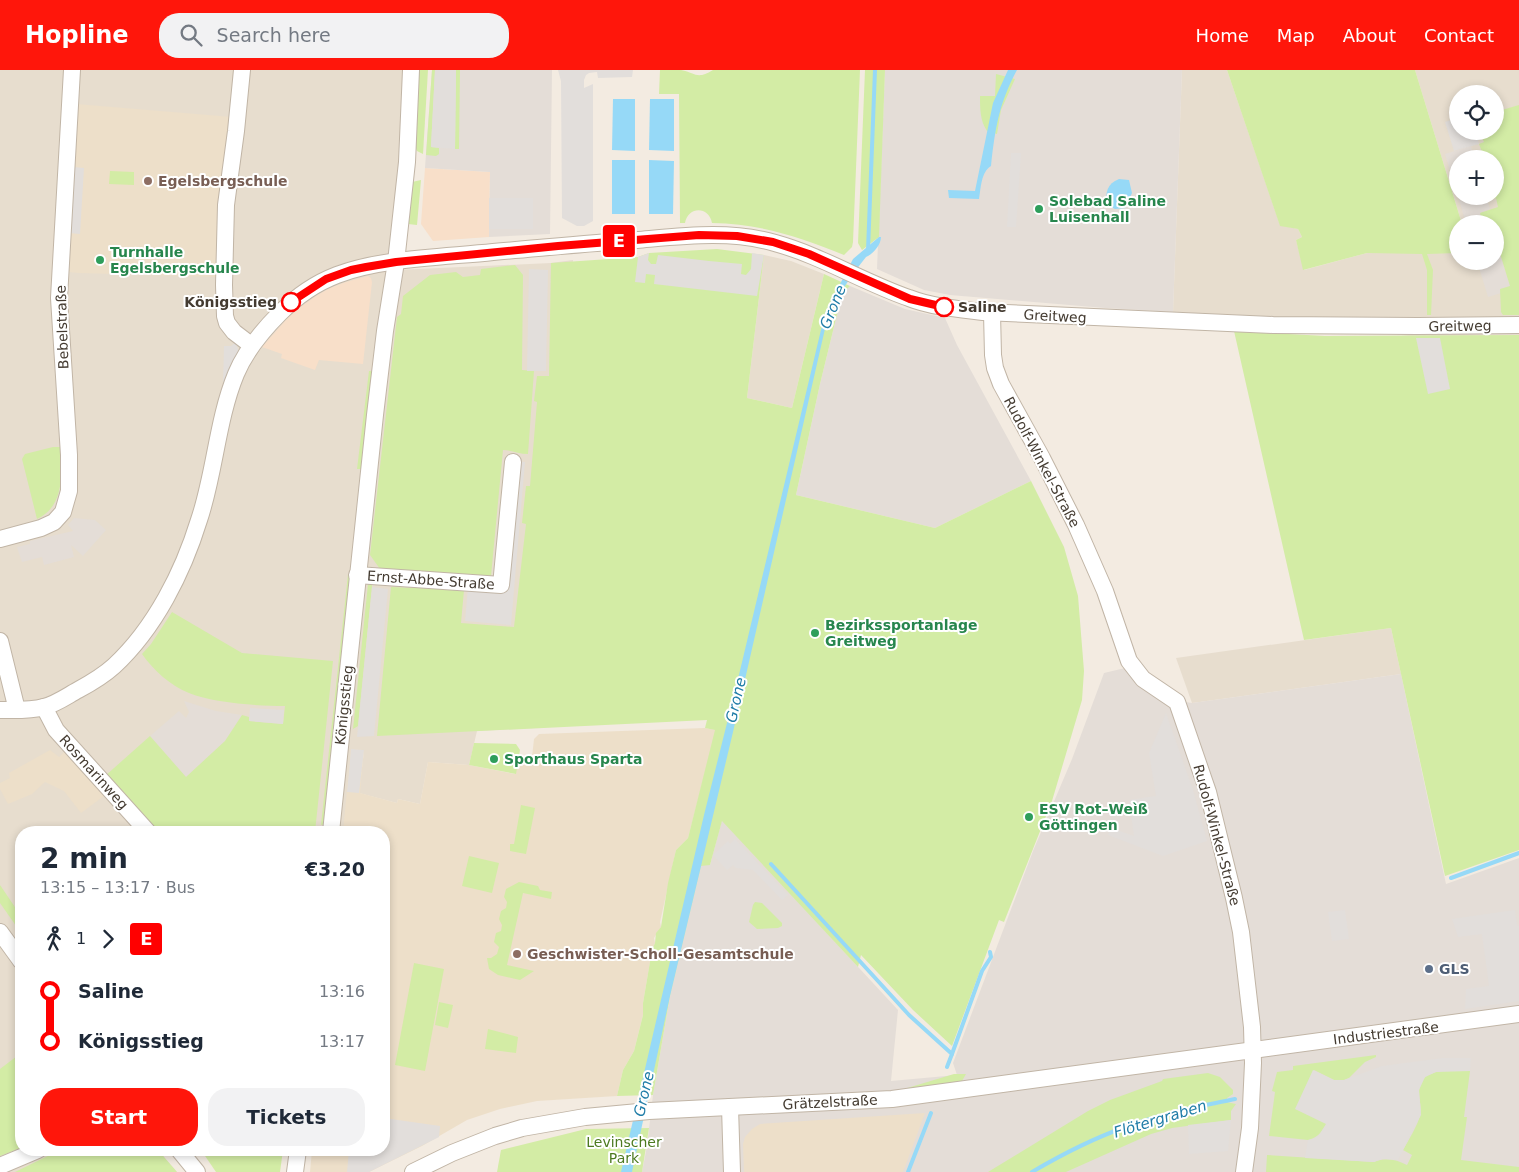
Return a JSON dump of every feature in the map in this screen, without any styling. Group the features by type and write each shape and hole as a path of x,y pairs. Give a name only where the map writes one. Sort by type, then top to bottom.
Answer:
{"street":[{"name":"Bebelstraße","path":"0,539 41,528 54,522 63,512 69,491 70,462 59,298 72,70"},
{"path":"242,70 226,205 225,316 227,323 234,332 251,346"},
{"name":"Königsstieg","path":"332,826 357,576 385,331 396,262 407,162 411,70"},
{"name":"Greitweg","path":"0,710 44,707 65,698 99,678 141,636 165,597 186,557 200,518 229,396 236,374 251,346 264,329 291,302 318,284 336,275 355,269 396,262 583,244 699,235 737,236 773,242 809,254 910,299 944,307 992,313 1273,325 1519,325"},
{"name":"Rudolf-Winkel-Straße","path":"992,313 993,355 995,368 1001,384 1047,466 1076,525 1105,590 1129,661 1143,679 1177,702 1208,792 1225,856 1241,932 1252,1027 1250,1128 1244,1172"},
{"name":"Ernst-Abbe-Straße","path":"357,576 501,585 513,462"},
{"path":"0,641 17,710"},
{"name":"Rosmarinweg","path":"44,707 56,730 143,826"},
{"path":"0,932 5,950"},
{"name":"Industriestraße","path":"1253,1049 1420,1029 1519,1014"},
{"name":"Grätzelstraße","path":"413,1172 452,1153 495,1136 561,1120 649,1110 892,1099 1253,1049"},
{"path":"730,1107 732,1172"},
{"path":"0,1166 24,1156"},
{"path":"184,1156 197,1172"},
{"path":"295,1172 297,1156"}],"shaded area":[{"path":"0,70 409,70 396,270 551,263 573,260 535,728 477,731 469,765 428,762 420,804 398,799 397,803 359,793 364,751 345,826 15,826 15,1156 163,1156 177,1172 0,1172"},
{"path":"432,70 552,70 550,234 489,237 490,172 425,168"},
{"path":"435,70 456,70 455,149 431,147"},
{"path":"558,70 633,70 632,77 598,78 597,72 589,73 584,80 584,88 593,84 593,221 584,226 577,226 562,218 561,81"},
{"path":"885,70 1182,70 1173,312 950,295 924,290 877,269"},
{"path":"1182,70 1227,70 1280,225 1298,229 1302,237 1296,240 1304,270 1367,253 1449,253 1449,270 1504,270 1504,215 1459,215 1456,205 1504,205 1504,150 1449,150 1449,181 1415,70 1519,70 1519,335 1416,337 1264,316 1173,312"},
{"name":"Egelsbergschule","path":"76,104 232,117 219,277 68,272"},
{"path":"1449,121 1449,135 1445,122"},
{"path":"1451,140 1478,140 1479,144 1454,150"},
{"path":"1471,146 1472,150 1458,150"},
{"path":"1011,153 1021,153 1016,227 1007,227"},
{"path":"1449,153 1449,168 1445,154"},
{"path":"73,167 84,168 80,234 69,233"},
{"path":"425,168 490,172 489,237 433,241 421,224"},
{"path":"489,198 533,198 533,229 489,229"},
{"path":"1461,205 1489,205 1490,209 1480,213 1481,215 1463,215"},
{"path":"649,253 648,260 651,264 656,264 658,255 742,264 741,274 746,275 751,269 752,253 764,255 757,296 654,284 655,275 646,274 645,283 635,282 638,257"},
{"path":"764,255 791,261 824,274 792,408 747,398"},
{"path":"1504,266 1510,286 1501,293 1488,297 1480,270 1504,270"},
{"path":"529,269 548,270 546,371 527,371"},
{"path":"368,276 372,282 363,364 319,360 315,370 281,358 282,354 262,347 292,313 316,296 330,288"},
{"path":"850,286 905,309 945,318 957,345 1031,481 935,528 796,495 842,294"},
{"path":"1416,338 1440,338 1450,389 1428,394"},
{"path":"236,342 239,353 227,384 223,384 224,346 231,346"},
{"path":"506,461 525,462 511,625 465,621 469,576 495,579"},
{"path":"74,518 95,520 106,530 83,556 71,545 74,557 44,565 42,557 22,562 17,547 30,544 30,541 73,531 68,525"},
{"path":"372,587 388,589 374,736 357,737"},
{"path":"1391,628 1401,674 1192,703 1176,658"},
{"path":"1125,668 1160,698 1192,703 1401,674 1446,884 1519,858 1519,1172 642,1172 670,996 701,865 710,865 722,820 898,1010 891,1081 957,1075 953,1063 1033,851 1072,759 1104,673"},
{"path":"184,701 216,711 242,715 225,741 186,777 150,736 179,711 186,718 189,712"},
{"path":"250,708 284,710 283,724 249,721"},
{"path":"1166,713 1193,790 1207,841 1163,856 1108,835 1111,828 1134,836 1129,800 1156,796 1149,753"},
{"name":"Geschwister-Scholl-Gesamtschule","path":"705,728 716,730 688,838 676,850 660,922 661,927 654,938 655,943 652,950 643,1003 643,1015 634,1051 623,1070 617,1096 537,1101 500,1109 467,1120 422,1146 369,1172 310,1172 311,1156 390,1156 390,826 344,826 351,749 364,750 360,793 397,803 398,799 420,804 428,762 469,765 515,774 519,754 532,757 534,739 539,734"},
{"path":"351,749 364,750 359,793 347,792"},
{"path":"50,750 59,757 64,752 104,796 81,813 64,791 45,782 32,794 8,804 0,789 0,783 10,778 9,773"},
{"path":"735,839 788,895 782,900 753,870 736,868 733,865 727,870 713,855 728,841 730,844"},
{"path":"1345,910 1349,939 1332,941 1328,912"},
{"path":"1515,910 1517,925 1519,926 1519,1001 1465,1009 1466,989 1489,986 1482,934 1458,937 1452,919"},
{"path":"1443,1058 1471,1058 1470,1071 1436,1072 1425,1077 1419,1090 1421,1115 1398,1160 1382,1159 1374,1162 1305,1158 1308,1140 1319,1135 1326,1124 1295,1109 1313,1070 1334,1080 1344,1080 1382,1066"},
{"path":"925,1113 903,1172 744,1172 743,1144 745,1137 760,1124"},
{"path":"390,1119 440,1126 439,1137 369,1172 347,1172 348,1156 390,1156"},
{"path":"1231,1120 1228,1151 1189,1154 1188,1125"}],"green space":[{"path":"419,70 428,70 423,154 417,151 414,145"},
{"path":"432,70 435,70 431,147 439,148 439,154 436,156 426,155"},
{"path":"456,70 460,70 459,149 455,149"},
{"path":"660,70 681,70 703,75 713,70 860,70 852,247 844,255 764,229 712,223 707,213 698,210 690,213 685,223 680,223 679,94 659,94"},
{"path":"865,70 885,70 879,237 862,250 858,243"},
{"path":"1227,70 1415,70 1449,181 1449,205 1456,205 1459,215 1449,215 1449,253 1427,254 1433,270 1431,315 1427,315 1427,270 1422,254 1367,253 1303,270 1296,240 1302,237 1298,229 1280,226"},
{"path":"996,74 1015,79 1001,110 997,134 987,131 983,123 980,101 980,96 995,96"},
{"path":"1519,105 1519,315 1503,315 1501,312 1500,289 1510,286 1504,266 1504,215 1481,215 1480,213 1498,207 1498,205 1504,205 1504,150 1481,150 1479,144 1484,142 1483,140 1504,140 1504,109"},
{"path":"110,171 134,172 134,185 109,184"},
{"path":"421,180 417,225 408,224 412,182"},
{"name":"Bezirkssportanlage Greitweg","path":"717,249 764,255 747,398 792,408 824,274 850,286 842,294 796,495 935,528 1031,481 1064,547 1078,596 1084,671 1082,700 1052,801 1004,922 999,920 952,1046 913,1010 861,955 858,967 722,821 710,865 701,866 670,996 653,1095 617,1096 623,1070 634,1051 643,1015 643,1003 652,950 656,933 661,927 668,883 676,850 688,838 715,730 705,728 707,720 377,736 391,587 464,590 461,623 514,627 526,524 522,523 526,486 530,486 537,402 534,401 537,376 549,376 551,263 638,257 649,253"},
{"path":"515,265 523,275 522,370 534,371 528,454 503,450 491,576 380,569 370,555 397,317 401,314 403,296 430,275 456,272 463,277 480,275 481,269"},
{"path":"1234,331 1325,336 1519,335 1519,850 1445,876 1391,628 1304,640"},
{"path":"369,371 373,371 362,469 357,469"},
{"path":"60,447 60,488 53,506 37,519 22,459 25,454"},
{"path":"348,574 352,576 326,824 321,825"},
{"path":"368,584 372,585 372,587 358,726 353,729"},
{"path":"172,612 242,653 333,661 316,826 150,826 105,776 150,736 186,777 225,741 242,715 249,717 249,721 283,724 285,706 236,703 189,693 169,682 151,666 142,654 151,644"},
{"name":"Sporthaus Sparta","path":"474,743 516,744 520,750 516,774 469,765"},
{"path":"521,805 535,808 526,854 510,851 510,844 514,844"},
{"path":"469,856 499,863 492,893 462,886"},
{"path":"519,882 538,886 540,890 552,892 551,899 523,893 507,965 534,971 520,980 498,975 489,969 487,958 497,954 499,947 494,942 496,933 501,931 502,925 499,919 501,911 506,908 507,902 504,897 506,889"},
{"path":"0,885 15,907 15,924 0,903"},
{"path":"755,902 762,903 782,923 782,926 778,928 757,929 749,922"},
{"path":"414,963 444,969 425,1071 395,1065"},
{"path":"439,1002 453,1005 448,1028 435,1025"},
{"path":"488,1029 518,1037 516,1053 485,1049"},
{"path":"1376,1055 1376,1057 1365,1062 1349,1078 1344,1080 1334,1080 1314,1070 1327,1124 1317,1136 1308,1140 1269,1136 1275,1092 1272,1091 1277,1072 1293,1070 1293,1066"},
{"path":"15,1058 15,1150 0,1156 0,1069"},
{"path":"1470,1071 1464,1117 1467,1117 1461,1160 1519,1167 1519,1172 1266,1172 1267,1155 1374,1162 1390,1159 1407,1165 1412,1155 1403,1150 1419,1119 1421,1106 1419,1092 1425,1078 1438,1072"},
{"path":"1208,1073 1220,1077 1233,1090 1233,1094 1227,1098 1226,1102 1236,1104 1231,1111 1231,1120 1172,1128 1151,1134 1066,1172 988,1172 1088,1111 1110,1100 1163,1079"},
{"path":"954,1074 966,1074 962,1081 957,1083 904,1089"},
{"name":"Levinscher Park","path":"649,1128 642,1172 497,1172 501,1150 586,1129"},
{"path":"48,1156 163,1156 177,1172 15,1172"},
{"path":"205,1156 282,1156 280,1172 216,1172"}],"water":[{"path":"1008,70 1017,70 1002,105 996,128 991,166 983,176 979,199 949,198 948,190 975,191 993,103"},
{"path":"613,99 635,99 635,151 612,150"},
{"path":"650,99 674,99 674,151 649,150"},
{"path":"612,160 635,160 635,214 612,214"},
{"path":"649,160 674,161 673,214 649,214"},
{"path":"1119,179 1129,180 1132,193 1125,208 1115,209 1107,205 1106,196 1109,186"},
{"name":"Grone","path":"881,237 881,240 878,246 866,257 849,279 827,320 733,732 670,996 632,1172 621,1172 704,815 825,313 853,259"}],"waterway":[{"path":"868,250 875,70"},
{"path":"1451,878 1519,853"},
{"path":"771,864 909,1015 952,1054 947,1067"},
{"path":"952,1054 982,971 991,957 990,952"},
{"name":"Flötergraben","path":"1032,1172 1111,1132 1178,1111 1235,1099"},
{"path":"908,1172 931,1113"}],"bus line":[{"name":"E","path":"291,302 326,279 336,275 351,270 396,262 558,246 699,235 737,236 773,242 809,254 910,299 944,307"}],"place":[{"name":"Egelsbergschule","path":"148,181"},
{"name":"Solebad Saline Luisenhall","path":"1039,209"},
{"name":"Turnhalle Egelsbergschule","path":"100,260"},
{"name":"Königsstieg","path":"291,302"},
{"name":"Saline","path":"944,307"},
{"name":"Bezirkssportanlage Greitweg","path":"815,633"},
{"name":"Sporthaus Sparta","path":"494,759"},
{"name":"ESV Rot–Weìß Göttingen","path":"1029,817"},
{"name":"Geschwister-Scholl-Gesamtschule","path":"517,954"},
{"name":"GLS","path":"1429,969"}]}
